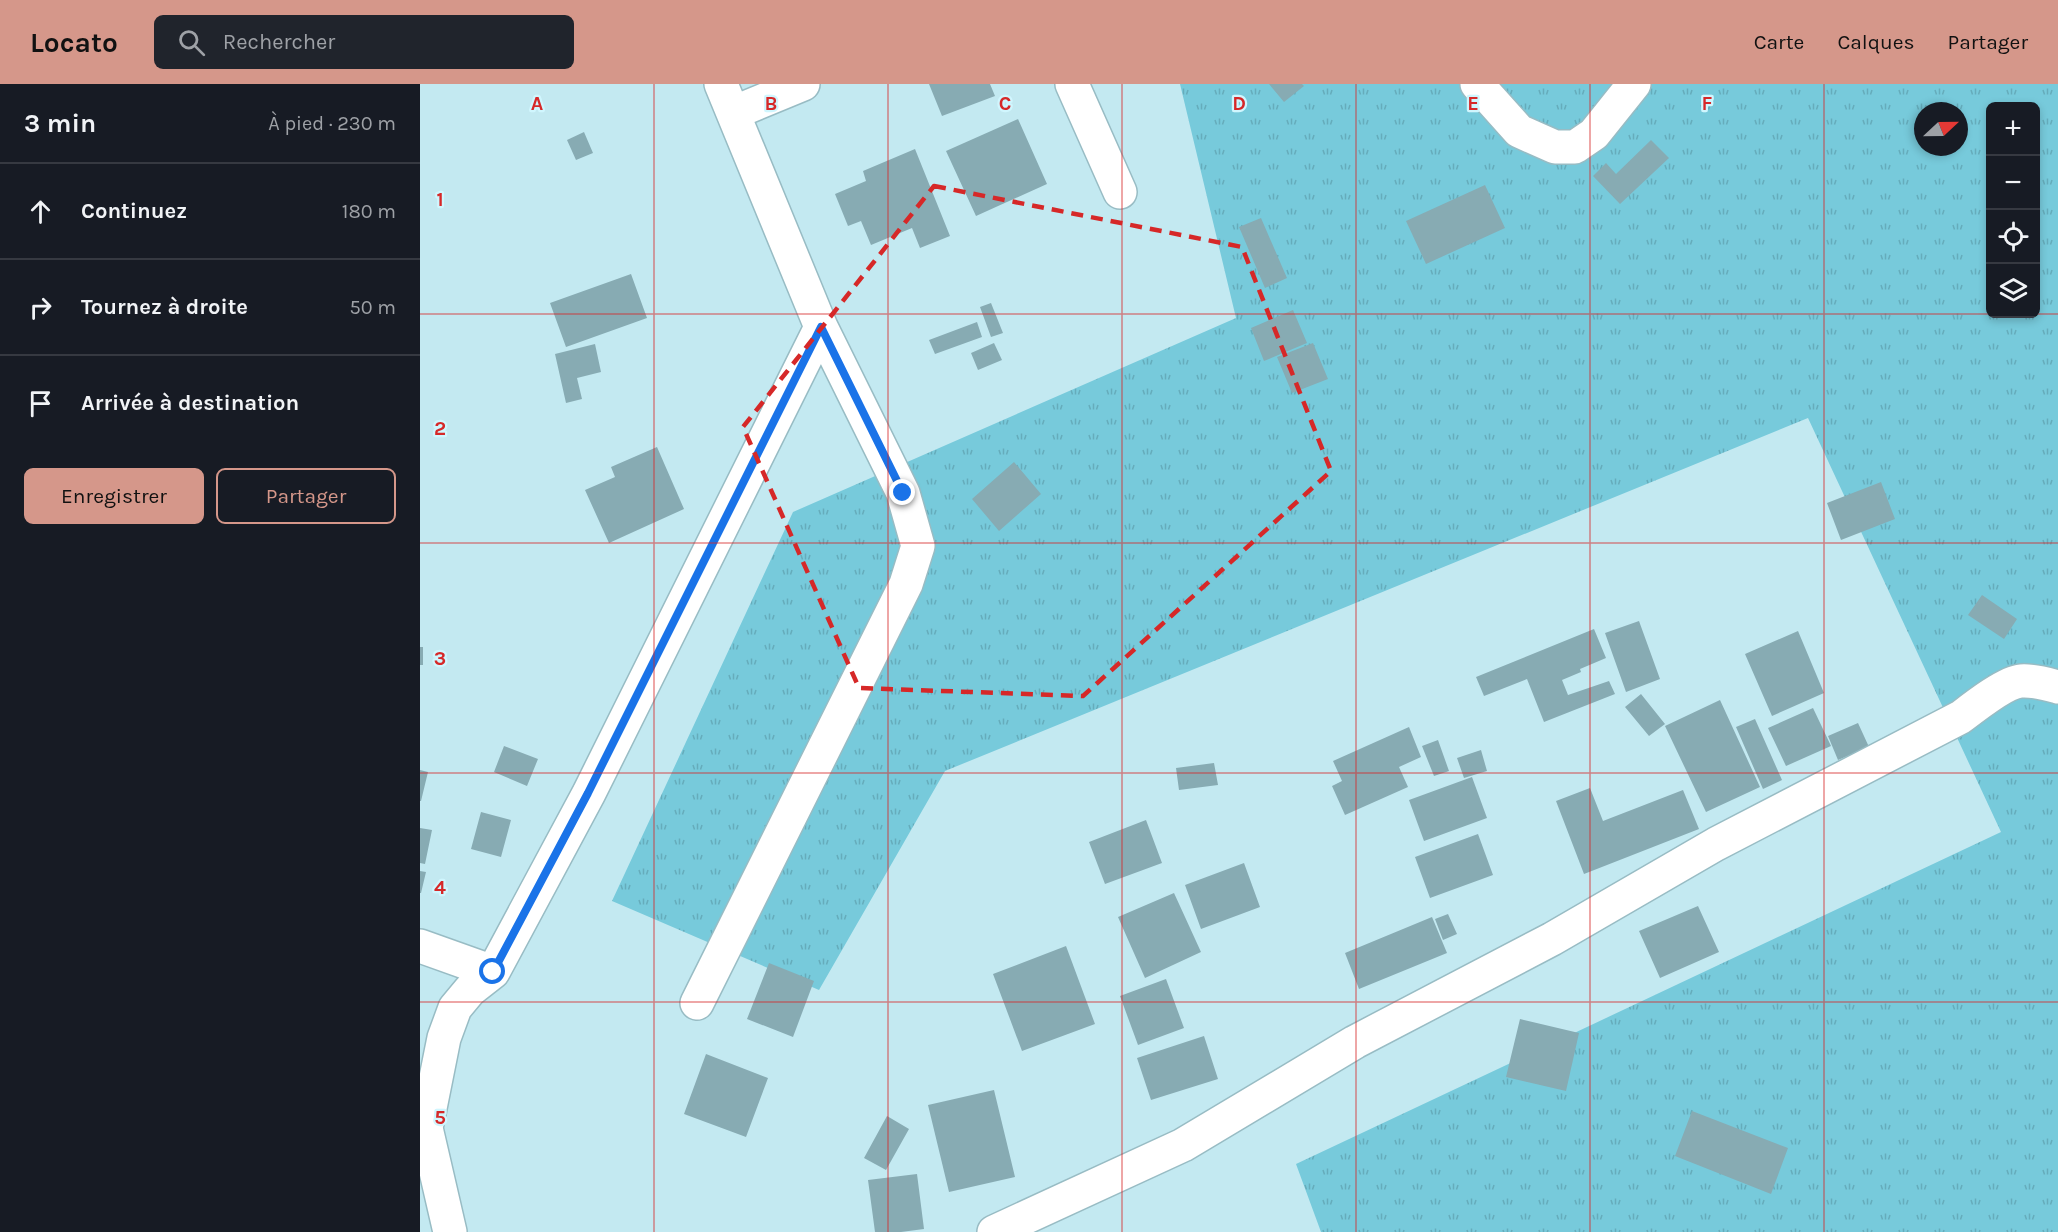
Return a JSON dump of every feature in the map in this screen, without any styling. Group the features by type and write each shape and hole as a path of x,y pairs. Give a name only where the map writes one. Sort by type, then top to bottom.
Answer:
{"street":[{"path":"697,1003 906,584 918,546 903,493 821,327 727,99 803,84"},
{"path":"1072,84 1120,192"},
{"path":"1477,84 1519,131 1555,147 1575,147 1594,134 1634,84"},
{"path":"450,1232 426,1128 444,1038 455,1008 470,990 493,972 588,793 821,327"},
{"path":"994,1232 1183,1145 1355,1042 1552,939 1716,844 1961,717 1986,698 2011,685 2019,681 2045,683 2058,687"},
{"path":"420,946 493,972"}],"highlighted area":[{"path":"934,186 1242,247 1331,471 1083,696 859,688 743,427"}],"green space":[{"path":"1180,84 2058,84 2058,1232 1321,1232 1296,1164 2001,832 1808,418 945,771 819,990 612,901 793,512 1236,318"}],"building":[{"path":"929,84 990,84 995,96 942,116"},
{"path":"1269,84 1302,84 1304,86 1284,102"},
{"path":"1018,119 1047,184 976,216 946,151"},
{"path":"584,132 593,153 576,160 567,140"},
{"path":"1651,140 1669,158 1620,204 1593,176 1606,163 1616,174"},
{"path":"915,149 950,236 920,248 912,228 871,245 861,221 848,226 835,194 866,181 863,171"},
{"path":"1485,185 1505,228 1426,264 1406,221"},
{"path":"1261,218 1287,278 1265,288 1239,227"},
{"path":"631,274 647,318 566,347 550,303"},
{"path":"991,303 1003,333 991,337 980,307"},
{"path":"1293,310 1307,343 1264,361 1251,328"},
{"path":"977,322 982,337 935,354 929,340"},
{"path":"994,343 1002,360 978,370 971,353"},
{"path":"1313,343 1328,379 1292,393 1277,357"},
{"path":"595,344 601,372 577,378 582,399 566,403 555,354"},
{"path":"657,447 684,509 609,543 585,490 615,477 611,467"},
{"path":"1014,462 1041,494 999,531 972,499"},
{"path":"1881,482 1895,519 1841,540 1827,503"},
{"path":"1982,595 2017,619 2004,639 1968,615"},
{"path":"1639,621 1660,679 1626,692 1605,633"},
{"path":"1594,629 1606,658 1562,680 1568,695 1609,681 1615,694 1544,722 1527,679 1484,696 1476,677"},
{"path":"1798,631 1824,693 1772,716 1745,654"},
{"path":"420,647 423,647 423,665 420,665"},
{"path":"1641,694 1665,724 1649,736 1625,707"},
{"path":"1720,700 1760,787 1706,812 1665,726"},
{"path":"1813,708 1831,746 1786,766 1768,728"},
{"path":"1755,719 1782,780 1763,789 1736,727"},
{"path":"1858,723 1869,747 1838,760 1828,736"},
{"path":"1409,727 1421,757 1399,767 1408,787 1345,815 1332,786 1342,781 1333,761"},
{"path":"1438,740 1449,771 1434,776 1422,746"},
{"path":"504,746 538,759 527,786 494,772"},
{"path":"1481,750 1487,771 1464,778 1457,758"},
{"path":"1214,763 1218,785 1179,790 1176,768"},
{"path":"420,770 428,772 421,801 420,801"},
{"path":"1472,777 1487,818 1424,841 1409,800"},
{"path":"1590,788 1603,821 1683,790 1699,829 1584,874 1556,801"},
{"path":"481,812 511,820 501,857 471,849"},
{"path":"1146,820 1162,863 1105,884 1089,842"},
{"path":"420,828 432,830 425,864 420,863"},
{"path":"1478,834 1493,875 1430,898 1415,857"},
{"path":"1244,863 1260,907 1201,929 1185,885"},
{"path":"420,871 426,872 421,893 420,893"},
{"path":"1174,893 1201,952 1145,978 1118,917"},
{"path":"1698,906 1719,952 1660,978 1639,931"},
{"path":"1448,914 1457,934 1443,940 1435,919"},
{"path":"1432,917 1447,953 1359,989 1345,953"},
{"path":"1066,946 1095,1024 1022,1051 993,974"},
{"path":"769,963 814,981 793,1037 747,1019"},
{"path":"1166,979 1184,1028 1138,1045 1120,996"},
{"path":"1520,1019 1579,1033 1566,1091 1506,1077"},
{"path":"1204,1036 1218,1079 1151,1100 1137,1058"},
{"path":"706,1054 768,1078 746,1137 684,1114"},
{"path":"994,1090 1015,1177 949,1192 928,1105"},
{"path":"1692,1111 1788,1148 1771,1194 1675,1156"},
{"path":"887,1116 909,1129 886,1170 864,1158"},
{"path":"917,1174 924,1229 875,1232 868,1180"}],"route":[{"path":"493,972 588,793 821,327 903,493"}]}
